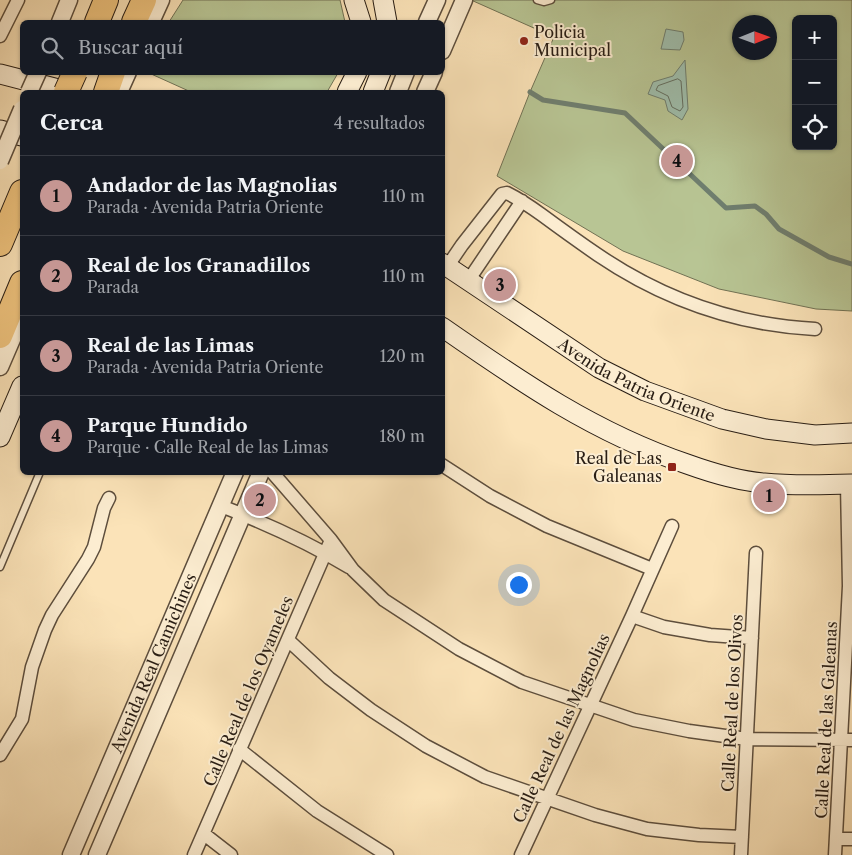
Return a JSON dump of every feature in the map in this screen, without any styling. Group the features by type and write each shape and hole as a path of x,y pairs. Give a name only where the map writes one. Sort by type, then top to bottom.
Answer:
{"highway":[{"path":"98,20 106,0"},
{"path":"135,20 144,0"},
{"path":"67,90 74,75"},
{"path":"108,90 121,75"},
{"path":"0,244 19,199"},
{"path":"0,336 20,288"}],"main road":[{"path":"354,0 360,20"},
{"path":"383,0 387,20"},
{"path":"0,74 62,90"},
{"path":"348,90 356,75"},
{"path":"374,90 380,75"},
{"path":"0,130 20,135"},
{"name":"Avenida Patria Oriente","path":"445,265 599,368 645,391 681,406 722,419 766,429 815,435 852,433"},
{"path":"445,328 510,374 569,411 618,436 671,458 717,474 764,484 849,484"},
{"path":"0,437 20,391"}],"street":[{"path":"0,36 18,0"},
{"path":"61,20 70,0"},
{"path":"152,20 162,0"},
{"path":"428,20 437,0"},
{"path":"445,44 464,0"},
{"path":"31,90 37,75"},
{"path":"119,90 122,75"},
{"path":"399,90 405,75"},
{"path":"426,90 433,75"},
{"path":"0,161 20,114"},
{"path":"445,265 502,194 507,192 631,276 680,300 715,312 754,322 787,328 815,329"},
{"path":"468,281 522,201"},
{"path":"0,367 20,321"},
{"path":"445,467 490,496 547,526 652,569"},
{"name":"Avenida Real Camichines","path":"71,855 234,475"},
{"name":"Avenida Real Camichines","path":"97,855 260,475"},
{"path":"275,475 332,540 353,570 384,600 459,649 522,682 634,720 689,732 747,738 847,740"},
{"name":"Calle Real de las Galeanas","path":"835,855 847,740 851,585 849,484"},
{"path":"0,754 22,719 32,667 45,630 52,615 91,553 104,508 109,498"},
{"path":"221,506 243,514 325,553 353,570"},
{"name":"Calle Real de las Magnolias","path":"521,855 672,526"},
{"name":"Calle Real de los Oyameles","path":"194,855 332,540"},
{"name":"Calle Real de los Olivos","path":"741,855 756,553"},
{"path":"632,616 673,629 710,636 752,638"},
{"path":"288,640 336,683 371,710 426,746 485,777 595,815 647,829 699,835 742,837"},
{"path":"145,683 167,692"},
{"path":"239,750 317,811 387,855"},
{"path":"204,834 231,855"},
{"path":"836,839 852,839"}],"lane":[{"path":"537,0 544,2 551,0"},
{"path":"0,567 39,475"}],"green space":[{"path":"183,0 340,0 345,20 170,20"},
{"path":"471,0 852,0 852,311 816,309 719,289 623,251 497,176 554,37"},
{"path":"153,75 337,75 328,90 187,90"}],"water":[{"path":"666,29 683,32 684,40 680,50 661,49"},
{"path":"685,60 688,109 682,120 668,111 665,100 648,94 653,82 673,76"}],"waterway":[{"path":"530,92 543,100 625,113 726,208 755,206 766,214 779,229 829,257 852,264"}],"place":[{"name":"Policia Municipal","path":"524,41"},
{"name":"Parque Hundido","path":"677,161"},
{"name":"Real de las Limas","path":"500,285"},
{"name":"Real de Las Galeanas","path":"672,467"},
{"name":"Andador de las Magnolias","path":"769,496"},
{"name":"Real de los Granadillos","path":"260,500"}]}
